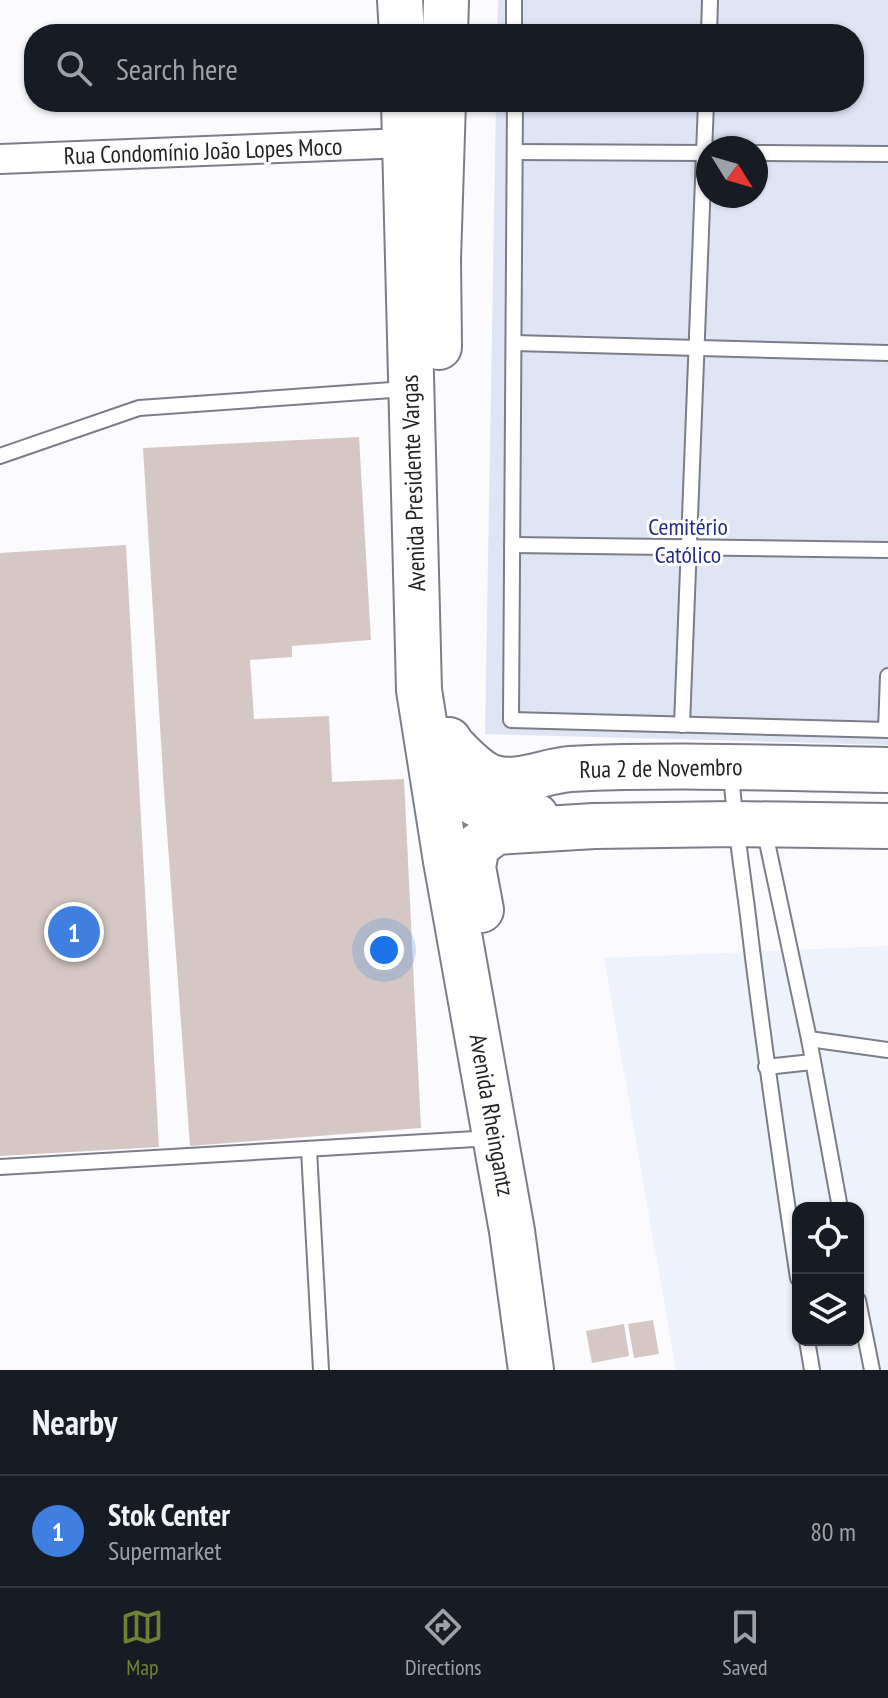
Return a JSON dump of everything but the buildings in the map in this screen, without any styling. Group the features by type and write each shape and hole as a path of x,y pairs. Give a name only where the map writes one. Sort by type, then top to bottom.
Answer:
{"main road":[{"path":"400,0 401,24"},
{"path":"445,24 446,0"},
{"name":"Avenida Presidente Vargas","path":"443,112 438,260 442,606 449,742 454,777 463,793 474,803 506,814 560,818 594,826"},
{"name":"Avenida Presidente Vargas","path":"405,123 419,690 460,864"},
{"name":"Rua 2 de Novembro","path":"449,742 475,767 491,777 513,780 566,769 731,767 887,743"},
{"path":"460,864 496,832 594,826 888,826"},
{"name":"Avenida Rheingantz","path":"460,864 524,1227 561,1370"},
{"path":"508,1136 524,1227"},
{"name":"Avenida Rheingantz","path":"524,1227 531,1370"}],"street":[{"name":"Rua Condomínio João Lopes Moco","path":"0,159 405,123"}],"lane":[{"path":"514,0 514,24"},
{"path":"709,24 710,0"},
{"path":"515,112 511,720 682,725 887,743 888,676"},
{"path":"706,112 706,136"},
{"path":"515,152 696,153"},
{"path":"768,153 888,154"},
{"path":"682,725 703,208"},
{"path":"514,343 888,353"},
{"path":"0,456 139,408 410,389"},
{"path":"512,545 888,550"},
{"path":"731,767 809,1039 839,1202"},
{"path":"749,824 741,861 766,1067 797,1274"},
{"path":"809,1039 888,1050"},
{"path":"766,1067 812,1062"},
{"path":"0,1167 508,1136"},
{"path":"309,1150 321,1370"},
{"path":"864,1330 872,1370"},
{"path":"808,1346 812,1370"}],"shaded area":[{"path":"888,946 888,1370 676,1370 604,958"}],"green space":[{"name":"Cemitério Católico","path":"498,0 888,0 888,745 485,734 496,112 864,112 864,24 497,24"}],"place":[{"name":"Stok Center","path":"74,932"}]}
